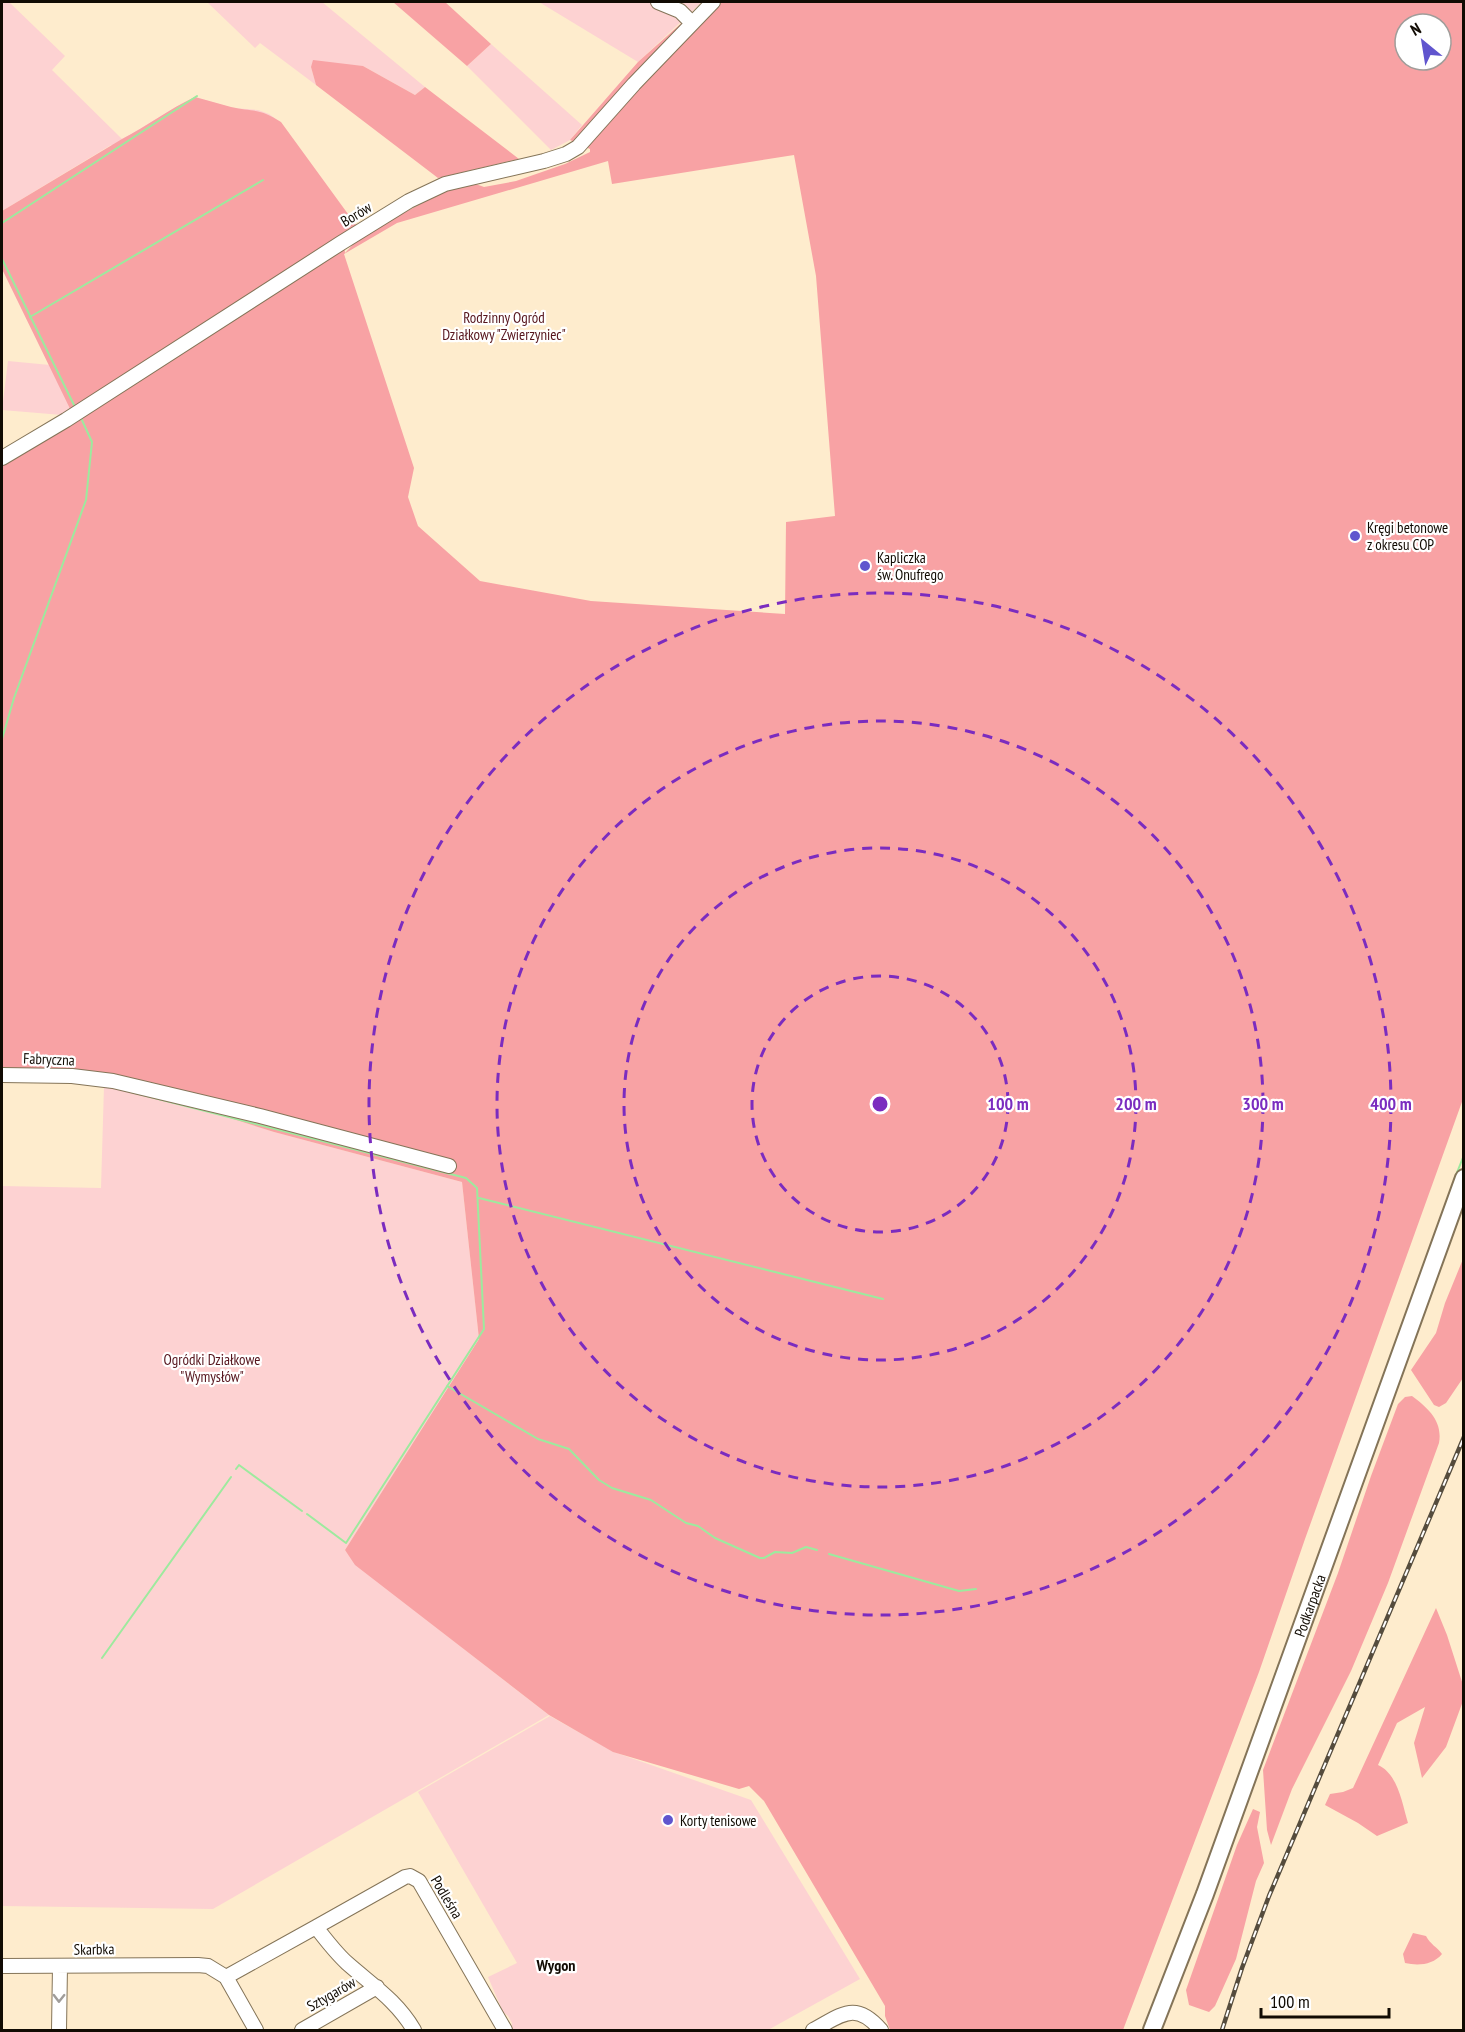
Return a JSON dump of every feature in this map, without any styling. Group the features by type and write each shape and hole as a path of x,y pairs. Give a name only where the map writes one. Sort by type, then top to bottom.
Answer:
{"main road":[{"name":"Podkarpacka","path":"1152,2031 1205,1894 1464,1178"}],"street":[{"path":"658,2 680,11 692,23"},
{"name":"Borów","path":"2,458 66,420 409,201 445,184 544,161 566,154 578,147 712,2"},
{"name":"Fabryczna","path":"2,1075 96,1078 260,1116 449,1166"},
{"name":"Podleśna","path":"316,1927 405,1877 415,1878 419,1881 505,2031"},
{"path":"256,2031 226,1977 316,1927 336,1952 400,2009 414,2031"},
{"name":"Skarbka","path":"2,1966 208,1966 226,1977"},
{"path":"59,2031 60,1966"},
{"name":"Sztygarów","path":"302,2031 377,1987"},
{"path":"813,2031 849,2013 858,2012 881,2031"}],"green space":[{"path":"2,2 9,2 65,56 52,70 122,139 195,97 233,108 258,110 269,114 280,122 355,226 111,145 2,211"},
{"path":"207,2 322,2 425,87 415,95 363,66 341,65 311,67 316,85 260,43 255,48"},
{"path":"539,2 702,2 638,62"},
{"path":"491,44 582,125 570,140 551,150 467,66"},
{"path":"8,361 50,365 71,410 62,415 2,410"},
{"name":"Ogródki Działkowe \"Wymysłów\"","path":"113,1081 274,1132 462,1182 479,1339 345,1550 356,1565 549,1715 213,1909 2,1906 2,1186 101,1188 104,1086"},
{"path":"550,1716 614,1752 751,1800 860,1979 768,2030 511,2030 512,2023 503,2012 488,1977 517,1963 418,1792"}],"shaded area":[{"path":"393,2 445,2 491,44 467,66"},
{"path":"705,2 1463,2 1463,1099 1259,1672 1123,2030 890,2030 885,2016 885,2006 764,1801 749,1786 739,1789 613,1752 549,1715 355,1565 345,1550 479,1339 462,1182 274,1132 113,1081 109,1074 93,1071 2,1069 2,463 75,419 2,269 2,211 195,97 231,107 262,112 281,122 356,225 343,234 345,253 362,235 449,189 473,183 484,187 516,181 565,164 590,152 590,149 570,140 638,62","holes":["794,155 816,276 835,516 786,522 785,614 591,601 480,581 418,526 408,497 414,468 344,254 397,223 608,161 612,184"]},
{"path":"313,60 363,66 415,95 425,87 519,159 438,178 316,85 311,67"},
{"path":"1463,1259 1463,1378 1446,1403 1439,1407 1434,1405 1411,1370 1436,1333 1445,1303"},
{"path":"1412,1396 1433,1416 1439,1428 1439,1443 1388,1583 1351,1671 1292,1789 1271,1845 1267,1830 1263,1770 1338,1573 1398,1404 1405,1397"},
{"path":"1436,1608 1463,1685 1463,1701 1446,1747 1422,1778 1414,1743 1425,1707 1397,1723 1378,1765 1385,1769 1395,1782 1408,1823 1377,1836 1325,1805 1330,1794 1353,1788"},
{"path":"1253,1809 1260,1812 1257,1827 1264,1863 1256,1881 1236,1959 1215,2006 1209,2012 1189,2005 1186,1990 1237,1845"},
{"path":"1413,1933 1426,1936 1442,1954 1425,1964 1405,1963 1403,1954"}],"waterway":[{"path":"2,223 197,96"},
{"path":"30,317 263,180"},
{"path":"2,259 75,407"},
{"path":"2,739 14,698 86,500 92,442 81,418"},
{"path":"131,1092 466,1178 477,1188 484,1329 346,1543 307,1514"},
{"path":"1456,1175 1464,1155"},
{"path":"479,1198 883,1299"},
{"path":"447,1386 538,1439 569,1449 599,1480 612,1488 651,1500 686,1523 698,1526 715,1538 760,1558 775,1552 792,1553 806,1547 817,1550"},
{"path":"236,1469 239,1465 302,1511"},
{"path":"102,1658 231,1477"},
{"path":"829,1554 959,1591 976,1589"},
{"path":"1245,1760 1279,1664"}],"railway":[{"path":"1222,2030 1269,1896 1464,1437"}],"place":[{"name":"Kręgi betonowe z okresu COP","path":"1355,536"},
{"name":"Kapliczka św. Onufrego","path":"865,566"},
{"name":"Korty tenisowe","path":"668,1820"}],"district":[{"name":"Wygon","path":"556,1965"}],"park label":[{"name":"Rodzinny Ogród Działkowy \"Zwierzyniec\"","path":"504,326"}]}
